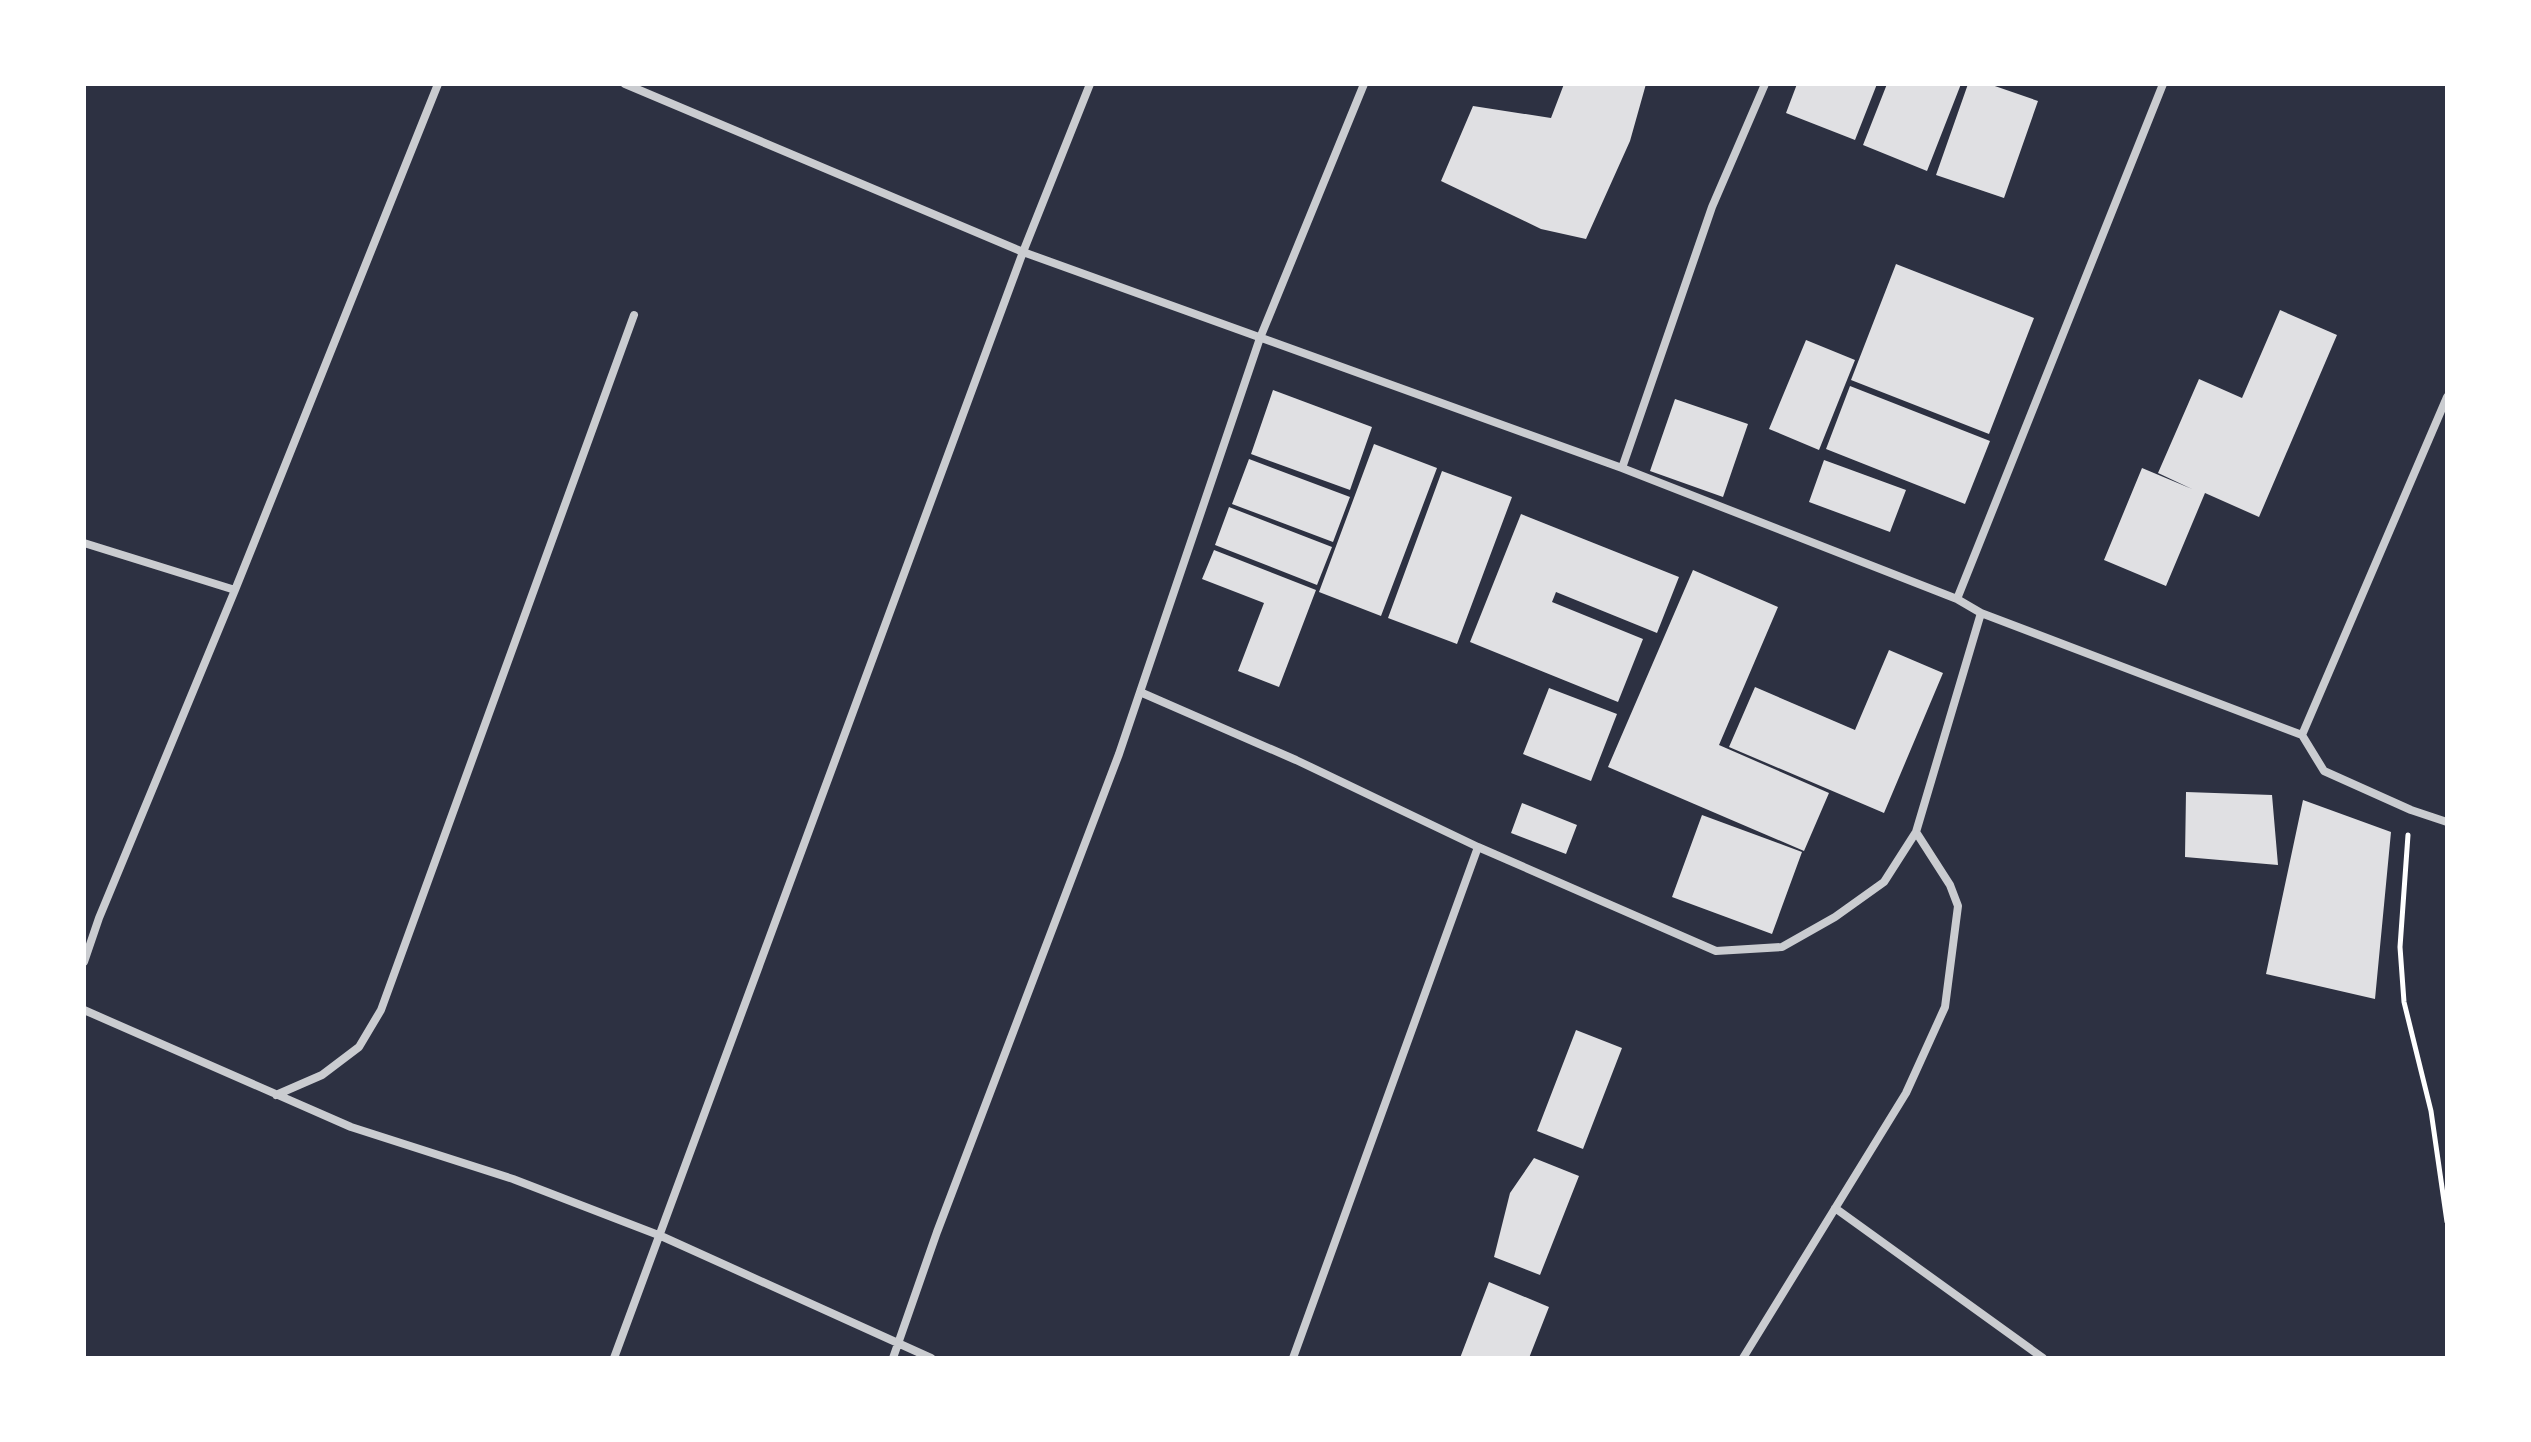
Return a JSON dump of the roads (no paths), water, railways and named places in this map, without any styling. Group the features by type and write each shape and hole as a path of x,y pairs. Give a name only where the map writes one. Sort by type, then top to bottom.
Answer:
{"street":[{"path":"84,962 99,918 235,590 438,84"},
{"path":"626,84 1023,252 1622,468 1957,599 1981,613 2302,735 2324,771 2411,810 2447,822"},
{"path":"614,1358 1023,252 1090,84"},
{"path":"893,1358 937,1232 1119,754 1260,338 1364,84"},
{"path":"1622,468 1712,207 1765,84"},
{"path":"1957,599 2163,84"},
{"path":"276,1095 322,1075 359,1047 381,1010 634,315"},
{"path":"2302,735 2447,397"},
{"path":"84,543 235,590"},
{"path":"1140,692 1296,760 1478,847 1716,951 1782,947 1835,917 1884,882 1916,832 1981,613"},
{"path":"1743,1358 1906,1093 1945,1007 1958,906 1950,885 1916,832"},
{"path":"1293,1358 1478,847"},
{"path":"84,1010 351,1127 513,1179 661,1236 931,1358"},
{"path":"1835,1208 2043,1358"}]}
